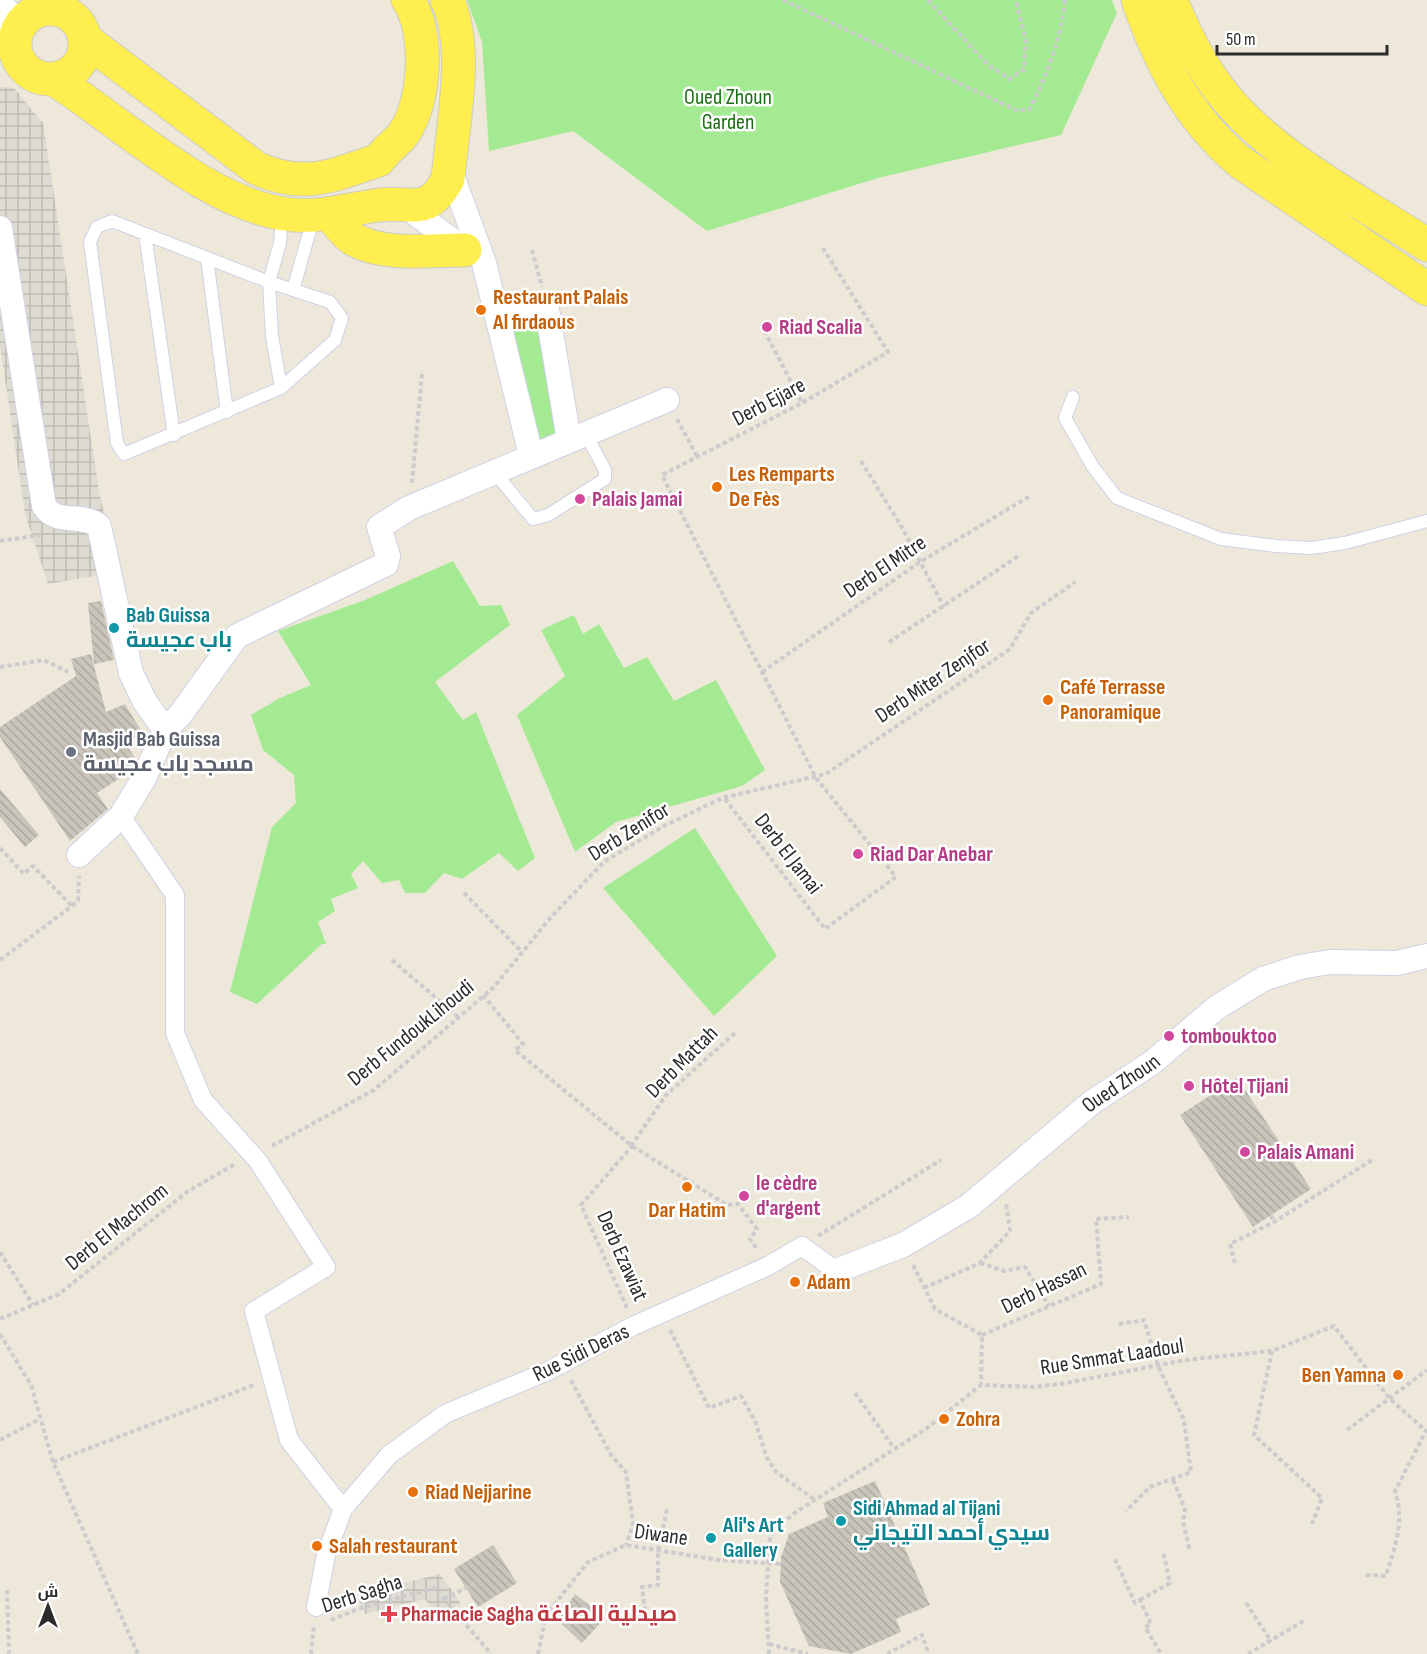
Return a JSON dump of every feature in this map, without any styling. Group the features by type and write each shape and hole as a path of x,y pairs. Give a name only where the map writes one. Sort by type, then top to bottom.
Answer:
{"main road":[{"path":"86,40 228,149 270,174 299,180 323,179 390,149 418,96 423,53 418,18 408,0"},
{"path":"55,80 159,154 240,201 282,213 322,215 402,204 423,205 439,196 448,179 458,59 455,20 447,0"},
{"path":"1138,0 1153,41 1174,85 1214,140 1240,162 1427,289"},
{"path":"1171,0 1206,72 1228,100 1258,131 1294,159 1427,244"},
{"path":"48,4 72,16 82,27 86,40 85,54 78,66 68,75 55,80 48,80 29,73 16,57 8,28 48,4"},
{"path":"322,215 351,238 369,246 474,256"}],"street":[{"path":"448,164 474,256 498,318 531,455"},
{"path":"402,204 474,256"},
{"path":"0,228 44,506 57,517 94,521 102,531 131,673 146,702 165,730"},
{"path":"498,318 546,309 577,436"},
{"path":"80,855 121,816 144,778 165,730 180,715 237,636 386,564 388,556 379,527 409,508 667,400"},
{"path":"121,816 175,896 175,1033 202,1100 253,1157 326,1267 254,1311 270,1379 289,1440 343,1509"},
{"name":"Oued Zhoun","path":"836,1271 903,1245 969,1206 1091,1103 1153,1062 1216,1008 1263,979 1300,967 1330,962 1397,963 1427,956"},
{"path":"802,1245 836,1271"},
{"name":"Rue Sidi Deras","path":"316,1607 326,1555 343,1509 388,1455 445,1414 563,1364 635,1326 768,1266 802,1245"}],"lane":[{"path":"281,388 272,336 268,282 280,243 282,213"},
{"path":"292,290 322,215"},
{"path":"111,221 207,258 268,282 330,302 342,318 335,340 281,388 174,435 124,454 117,444 90,242 98,227 111,221"},
{"path":"145,234 174,435"},
{"path":"207,258 226,412"},
{"path":"1073,398 1065,418 1093,467 1117,498 1221,539 1311,548 1346,543 1427,521"},
{"path":"495,473 533,519 548,515 605,479 605,470 577,436"}],"path":[{"path":"783,0 1018,111 1030,109 1048,71 1062,25 1065,0"},
{"path":"928,0 989,66 1011,79 1024,69 1026,42 1016,0"},
{"name":"Derb Ejjare","path":"762,672 662,475 802,403 888,352 821,245"},
{"path":"532,250 546,309"},
{"path":"761,324 802,403"},
{"path":"409,508 422,374"},
{"path":"667,400 698,458"},
{"path":"861,461 944,607"},
{"name":"Derb El Mitre","path":"762,672 920,562 1030,496"},
{"path":"889,642 1020,555"},
{"name":"Derb Miter Zenjfor","path":"826,774 1010,649 1031,613 1075,582"},
{"path":"0,667 44,660 68,672"},
{"path":"762,672 816,778"},
{"name":"Derb Zenifor","path":"494,987 551,917 605,861 664,826 725,799 826,774"},
{"name":"Derb El Jamai","path":"725,799 825,929 896,877 816,778"},
{"path":"0,848 24,874 33,866 72,906"},
{"path":"0,960 78,900 80,855"},
{"path":"464,893 522,953"},
{"path":"392,960 458,1017"},
{"name":"Derb FundoukLihoudi","path":"253,1157 374,1090 494,987"},
{"path":"483,995 524,1044 515,1050 631,1146 727,1205 738,1204 757,1229 750,1239 768,1266"},
{"name":"Derb Mattah","path":"631,1146 666,1095 737,1031"},
{"name":"Derb Ezawiat","path":"631,1146 581,1205 635,1326"},
{"name":"Derb El Machrom","path":"0,1319 60,1294 187,1192 253,1157"},
{"path":"802,1245 941,1160"},
{"path":"1235,1263 1230,1244 1274,1222 1372,1160"},
{"path":"924,1288 980,1263 1010,1231 1003,1179"},
{"path":"1271,1215 1274,1222"},
{"name":"Derb Hassan","path":"982,1335 1101,1284 1096,1219 1129,1217"},
{"path":"769,1654 767,1563 770,1536 793,1514 926,1429 981,1385 982,1335 935,1309 903,1245"},
{"path":"0,1252 33,1305"},
{"path":"980,1263 1004,1271 1024,1267 1049,1306"},
{"path":"664,1314 709,1408 741,1396 755,1421 767,1458 776,1472 815,1500"},
{"path":"1119,1324 1144,1320 1158,1366 1184,1420 1191,1472 1150,1487 1126,1511"},
{"name":"Rue Smmat Laadoul","path":"981,1385 1056,1384 1158,1366 1272,1351 1334,1326 1389,1398 1426,1432"},
{"path":"0,1334 31,1385 53,1462 138,1654"},
{"path":"1272,1351 1254,1435 1322,1498 1312,1524"},
{"path":"563,1364 611,1455 626,1472 633,1524 626,1545"},
{"path":"1347,1431 1427,1370"},
{"path":"53,1462 270,1379"},
{"path":"855,1393 894,1448"},
{"path":"0,1440 40,1419"},
{"path":"1366,1575 1386,1576 1398,1537 1401,1511 1395,1491 1426,1432"},
{"path":"1173,1480 1185,1509 1183,1522 1190,1551"},
{"path":"645,1611 642,1587 658,1585 658,1551 667,1509"},
{"name":"Diwane","path":"538,1654 546,1616 588,1562 626,1545 658,1551 781,1564"},
{"path":"1115,1558 1135,1603 1170,1583 1164,1551"},
{"path":"474,1584 444,1599 490,1654"},
{"name":"Derb Sagha","path":"314,1628 362,1608 435,1588 444,1599"},
{"path":"7,1590 9,1654"},
{"path":"1140,1600 1151,1624 1145,1627 1161,1654"},
{"path":"1246,1603 1271,1641"},
{"path":"311,1654 316,1607"},
{"path":"1248,1654 1305,1620"},
{"path":"887,1654 922,1635 929,1654"},
{"path":"769,1644 808,1654"}],"green space":[{"name":"Oued Zhoun Garden","path":"467,0 1112,0 1117,13 1061,135 878,178 707,231 573,131 489,151 482,42"},
{"path":"547,310 572,448 535,464 501,320"},
{"path":"453,561 480,606 501,605 510,625 435,682 463,720 476,712 535,858 518,871 499,853 462,879 444,873 425,893 405,893 399,880 382,883 363,861 351,874 358,888 331,899 335,911 318,922 326,944 322,944 257,1004 230,992 272,827 296,803 294,775 263,750 251,715 280,698 311,685 278,631 365,600"},
{"path":"574,615 583,634 599,624 624,668 647,657 674,701 716,680 765,770 742,786 616,822 575,852 517,715 565,676 541,630"},
{"path":"695,828 777,956 714,1016 603,888"}],"shaded area":[{"path":"0,87 14,88 43,123 99,491 117,572 48,584 25,514 0,345"},
{"path":"440,1574 461,1604 437,1615 425,1599 365,1614 356,1595"}],"building":[{"path":"101,601 114,660 94,664 88,603"},
{"name":"Masjid Bab Guissa مسجد باب عجيسة","path":"91,654 106,712 125,704 142,732 126,744 136,760 127,769 129,772 97,793 108,809 70,841 0,737 0,727 76,676 71,659"},
{"path":"0,789 39,835 25,847 0,817"},
{"name":"Palais Amani","path":"1237,1078 1311,1189 1253,1227 1180,1115"},
{"path":"875,1481 930,1605 896,1619 901,1632 851,1654 809,1646 780,1582 781,1557 789,1534 828,1517 823,1503"},
{"path":"493,1545 517,1583 478,1607 454,1569"},
{"path":"575,1594 605,1618 582,1643 558,1620"}],"place":[{"name":"Restaurant Palais Al firdaous","path":"481,310"},
{"name":"Riad Scalia","path":"767,327"},
{"name":"Les Remparts De Fès","path":"717,487"},
{"name":"Palais Jamai","path":"580,499"},
{"name":"Bab Guissa باب عجيسة","path":"114,628"},
{"name":"Café Terrasse Panoramique","path":"1048,700"},
{"name":"Masjid Bab Guissa مسجد باب عجيسة","path":"71,752"},
{"name":"Riad Dar Anebar","path":"858,854"},
{"name":"tombouktoo","path":"1169,1036"},
{"name":"Hôtel Tijani","path":"1189,1086"},
{"name":"Palais Amani","path":"1245,1152"},
{"name":"Dar Hatim","path":"687,1187"},
{"name":"le cèdre d'argent","path":"744,1196"},
{"name":"Adam","path":"795,1282"},
{"name":"Ben Yamna","path":"1398,1375"},
{"name":"Zohra","path":"944,1419"},
{"name":"Riad Nejjarine","path":"413,1492"},
{"name":"Sidi Ahmad al Tijani سيدي أحمد التيجاني","path":"841,1521"},
{"name":"Ali's Art Gallery","path":"711,1538"},
{"name":"Salah restaurant","path":"317,1546"},
{"name":"Pharmacie Sagha صيدلية الصاغة","path":"389,1614"}]}
